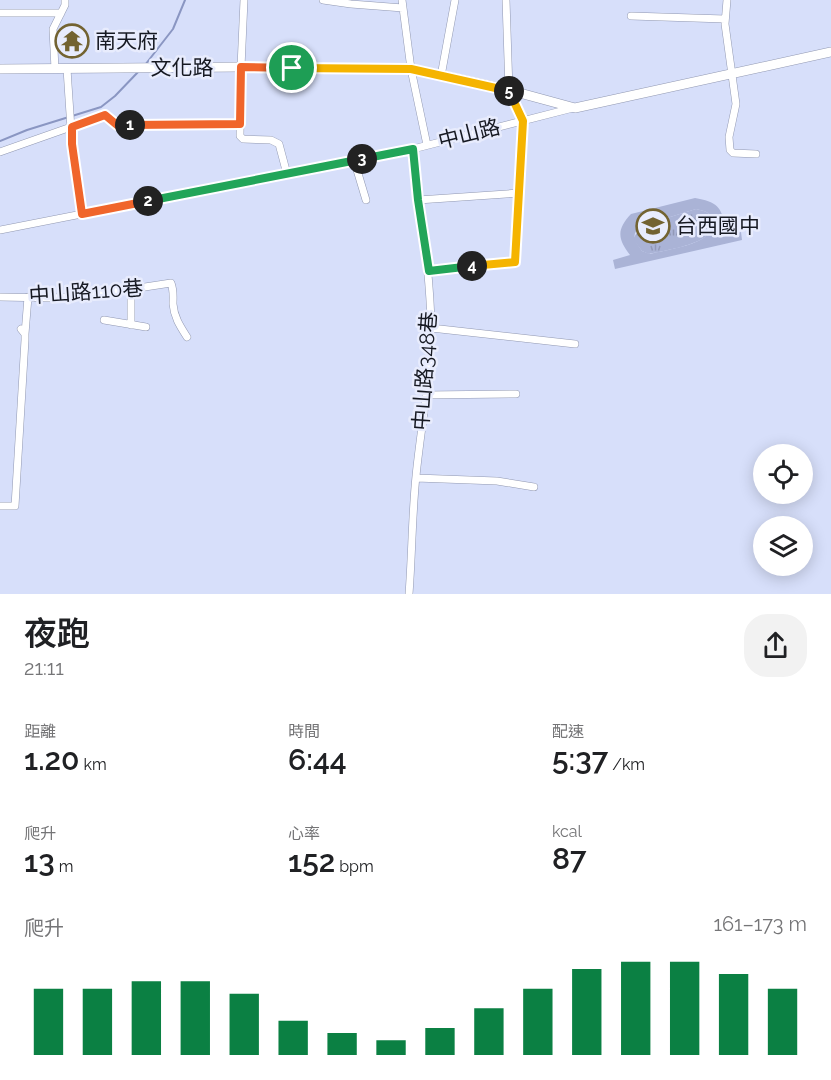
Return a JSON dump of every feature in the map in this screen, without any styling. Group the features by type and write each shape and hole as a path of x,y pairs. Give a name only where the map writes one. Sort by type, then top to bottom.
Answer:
{"main road":[{"name":"中山路","path":"575,108 831,52"},
{"name":"文化路","path":"0,69 241,67 411,69 509,90 575,108"}],"street":[{"path":"244,0 240,136 243,139 272,140 279,144 287,174"},
{"path":"323,0 351,4 402,4 411,69 427,145"},
{"path":"441,76 455,0"},
{"path":"727,0 725,19 736,104 729,137 730,150 734,153 756,154"},
{"path":"429,271 515,262 523,121 509,90 504,1"},
{"path":"55,69 53,29 65,3"},
{"path":"0,13 61,13"},
{"path":"631,16 725,19"},
{"path":"67,69 72,144 82,214"},
{"name":"中山路","path":"0,230 413,149 575,108"},
{"path":"0,152 105,115 117,125 240,124"},
{"name":"中山路348巷","path":"410,594 416,477 431,328 429,271 413,149"},
{"path":"354,160 366,200"},
{"path":"418,200 520,193"},
{"name":"中山路110巷","path":"0,297 86,296 171,283 174,291 173,303 176,318 187,337"},
{"path":"131,290 131,325"},
{"path":"0,506 15,506 23,332 28,297"},
{"path":"104,320 146,327"},
{"path":"431,328 575,344"},
{"path":"426,395 516,394"},
{"path":"416,477 497,482 534,487"}],"green space":[{"path":"695,198 704,200 711,202 720,210 723,221 722,237 741,232 742,240 615,269 613,260 630,255 620,234 631,214","holes":["696,209 709,214 713,222 712,230 699,241 650,254 642,251 634,239 635,233 641,226"]},
{"path":"696,209 709,214 713,222 712,230 699,241 649,254 642,251 633,239 641,226"}],"waterway":[{"path":"145,65 173,29 185,0"},
{"path":"0,141 27,130 101,107 139,71"}],"place":[{"name":"南天府","path":"72,41"},
{"name":"台西國中","path":"653,226"}],"route":[{"path":"241,67 292,68 411,69 509,90 523,121 515,262 429,271 413,149 82,214 72,144 72,127 105,115 117,125 240,124 241,67"}]}
